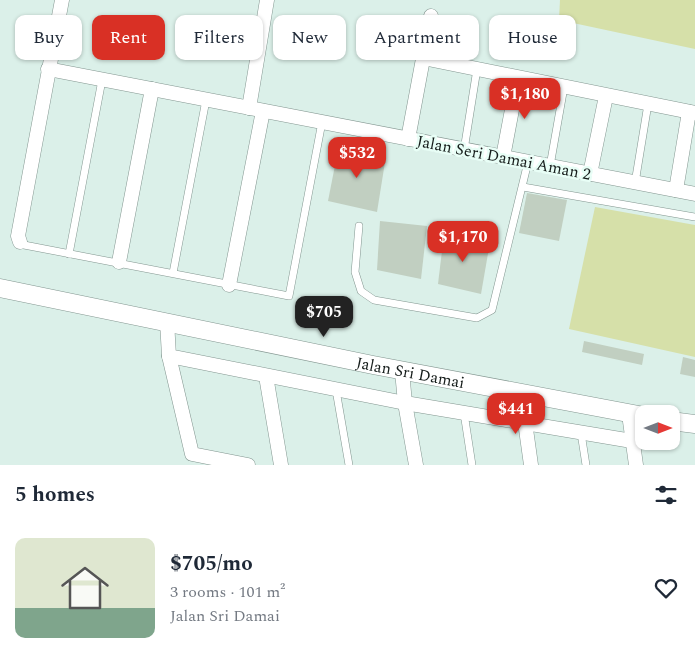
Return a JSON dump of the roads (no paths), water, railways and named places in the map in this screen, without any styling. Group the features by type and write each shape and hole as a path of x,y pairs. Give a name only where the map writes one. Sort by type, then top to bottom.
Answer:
{"street":[{"path":"20,242 18,236 62,0"},
{"path":"248,108 267,0"},
{"path":"408,139 423,60"},
{"path":"433,60 692,113 676,190"},
{"name":"Jalan Seri Damai Aman 2","path":"48,69 695,194"},
{"path":"503,157 518,78"},
{"path":"119,262 152,90"},
{"path":"590,174 606,96"},
{"path":"229,285 263,111"},
{"name":"Jalan Sri Damai","path":"0,288 402,371 635,415"},
{"path":"167,321 170,356 192,454 248,465"},
{"path":"170,356 405,403 632,441"},
{"path":"402,371 405,403 416,465"},
{"path":"266,376 281,465"},
{"path":"525,422 531,465"},
{"path":"635,422 632,441 636,465"},
{"path":"680,422 695,424"}],"lane":[{"path":"464,150 477,69"},
{"path":"69,254 102,80"},
{"path":"550,166 564,87"},
{"path":"174,273 206,100"},
{"path":"635,183 648,104"},
{"path":"20,242 24,245 289,296 322,122"},
{"path":"359,226 354,272 361,291 374,300 477,318 492,310 528,162"},
{"path":"523,187 695,217"},
{"path":"336,390 349,465"},
{"path":"464,413 472,465"},
{"path":"581,433 586,465"}]}
